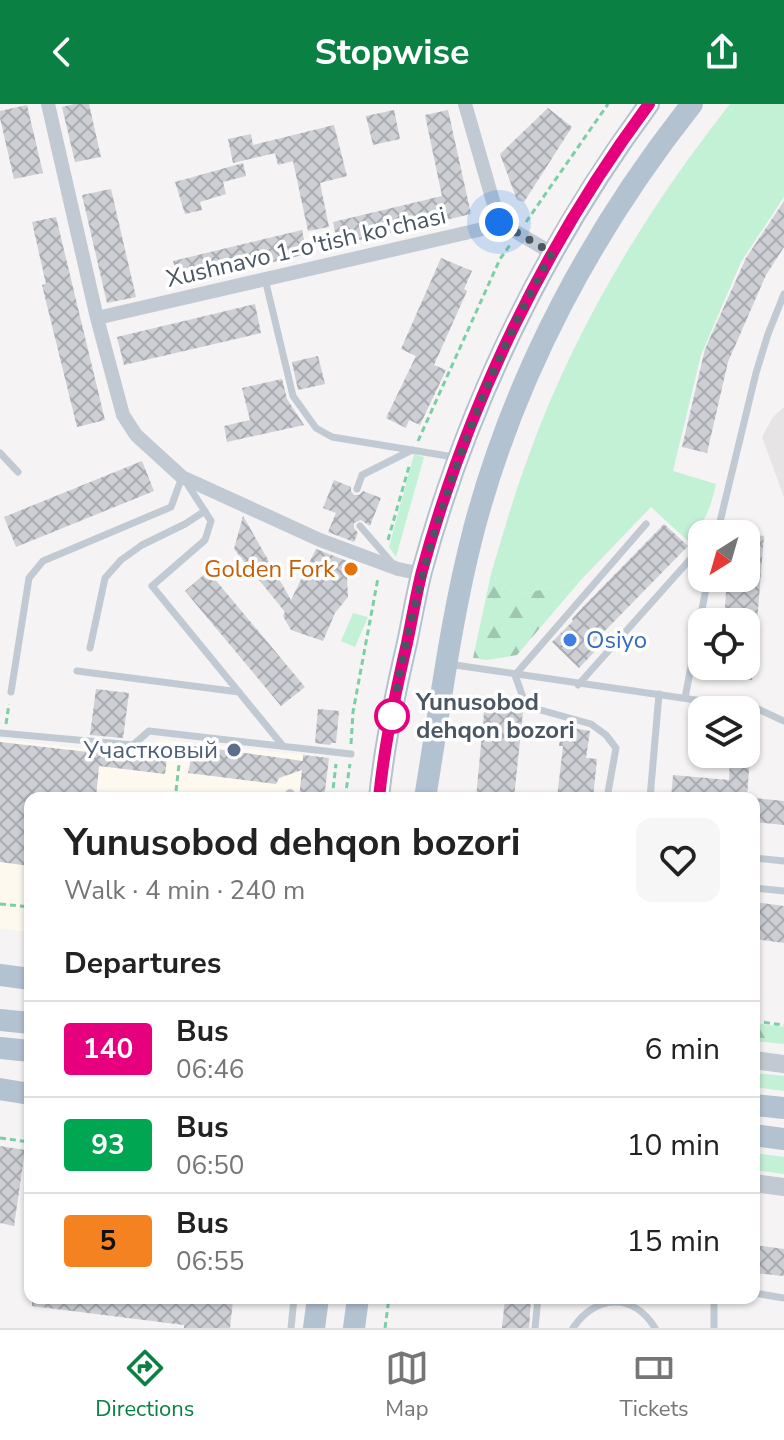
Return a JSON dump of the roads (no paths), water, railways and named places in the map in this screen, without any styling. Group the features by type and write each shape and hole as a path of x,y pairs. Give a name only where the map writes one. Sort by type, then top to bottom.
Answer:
{"main road":[{"path":"380,792 385,752 422,574 458,458 524,302 588,193 649,104"},
{"path":"426,792 446,664 474,527 525,381 580,269 640,173 692,104"},
{"path":"0,975 24,978"},
{"path":"0,1020 24,1022"},
{"path":"0,1048 24,1050"},
{"path":"0,1089 24,1093"},
{"path":"760,1106 784,1108"},
{"path":"760,1136 784,1139"},
{"path":"314,1328 317,1304"},
{"path":"354,1328 357,1304"}],"street":[{"path":"48,104 97,318 123,415 136,435 182,477 320,540 382,558 398,569 422,574"},
{"path":"465,104 499,222 552,253"},
{"name":"Xushnavo 1-o'tish ko'chasi","path":"97,318 487,228 499,222"},
{"path":"760,1061 784,1064"},
{"path":"760,1184 784,1187"}],"lane":[{"path":"265,279 293,396 316,428 332,437 458,458"},
{"path":"719,520 756,373 784,294"},
{"path":"357,489 362,475 414,449"},
{"path":"0,453 18,472"},
{"path":"182,477 211,521 205,540 152,586 283,746"},
{"path":"11,692 29,578 43,561 171,507 182,477"},
{"path":"90,648 105,578 121,560 142,545 205,511"},
{"path":"515,675 646,524"},
{"path":"360,526 382,558"},
{"path":"578,685 688,562"},
{"path":"685,698 705,592"},
{"path":"446,664 758,709 784,721"},
{"path":"77,671 239,692"},
{"path":"515,675 526,706 591,724 606,735 616,748 608,792"},
{"path":"651,792 659,694"},
{"path":"2,733 133,745 149,731 351,754"},
{"path":"760,859 784,861"},
{"path":"760,889 784,891"},
{"path":"760,1294 784,1298"},
{"path":"291,1328 293,1304"},
{"path":"535,1328 537,1304"},
{"path":"573,1328 582,1315 601,1304"},
{"path":"626,1304 644,1313 655,1328"},
{"path":"714,1304 714,1328"}],"place":[{"name":"Golden Fork","path":"351,569"},
{"name":"Osiyo","path":"570,640"},
{"name":"Yunusobod dehqon bozori","path":"392,716"},
{"name":"Участковый","path":"234,750"}]}
